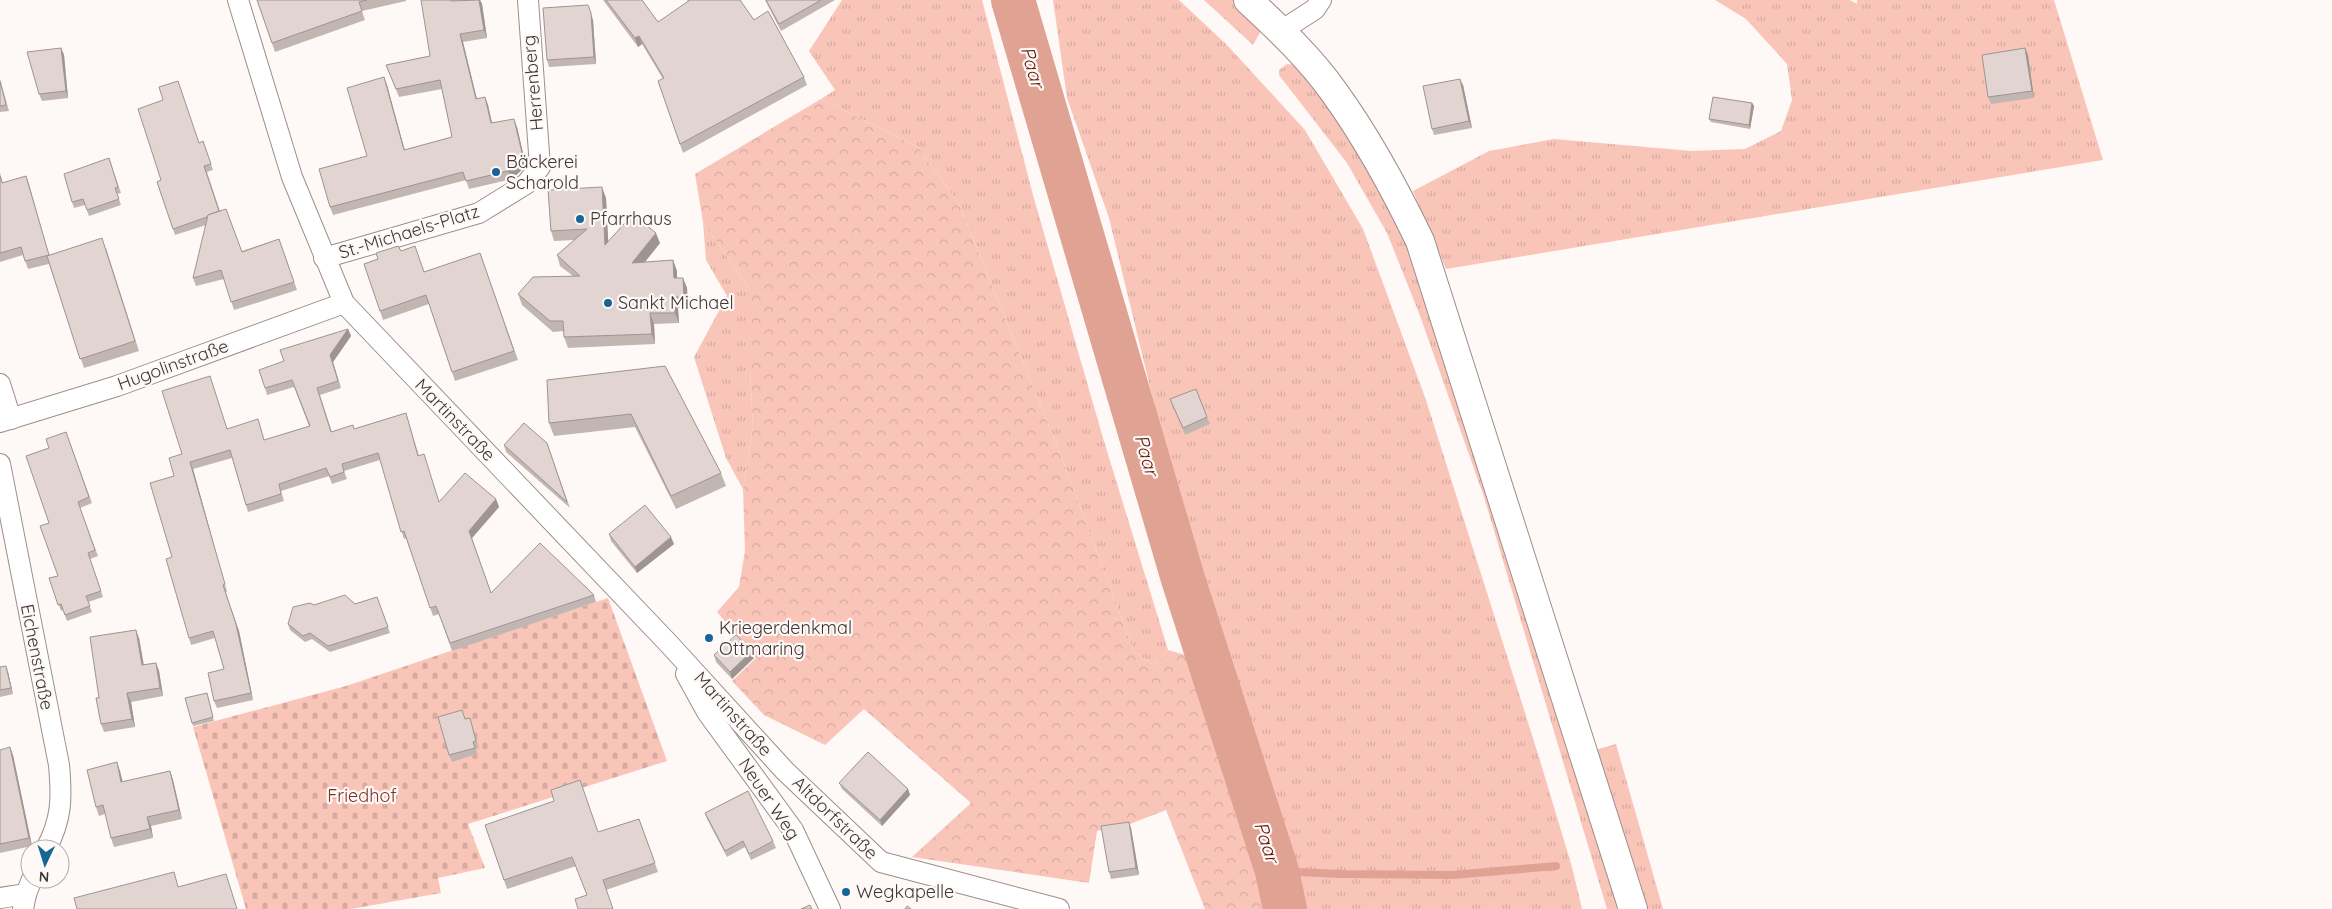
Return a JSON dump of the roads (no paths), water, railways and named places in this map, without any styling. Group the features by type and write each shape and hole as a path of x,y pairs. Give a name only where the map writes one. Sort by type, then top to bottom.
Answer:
{"main road":[{"path":"1248,0 1281,31 1334,91 1381,164 1420,241 1633,909"}],"street":[{"name":"Martinstraße","path":"238,0 292,177 344,303 669,644 785,771"},
{"name":"Herrenberg","path":"528,0 540,167"},
{"path":"1281,31 1315,8 1321,0"},
{"name":"St.-Michaels-Platz","path":"324,258 479,213 526,184 540,167"},
{"name":"Hugolinstraße","path":"5,420 117,386 344,303"},
{"path":"0,384 5,420"},
{"name":"Eichenstraße","path":"0,464 59,765 62,798 56,827 51,839"},
{"name":"Neuer Weg","path":"669,644 707,712 793,830 830,909"},
{"name":"Altdorfstraße","path":"785,771 880,862 1059,909"},
{"path":"0,898 27,894"}],"waterway":[{"name":"Paar","path":"1013,0 1183,579 1277,871 1285,909"},
{"path":"1277,871 1341,874 1453,875 1556,866"}],"place":[{"name":"Bäckerei Scharold","path":"496,172"},
{"name":"Pfarrhaus","path":"580,219"},
{"name":"Sankt Michael","path":"608,303"},
{"name":"Kriegerdenkmal Ottmaring","path":"709,638"},
{"name":"Wegkapelle","path":"846,892"}],"park label":[{"name":"Friedhof","path":"362,796"}]}
